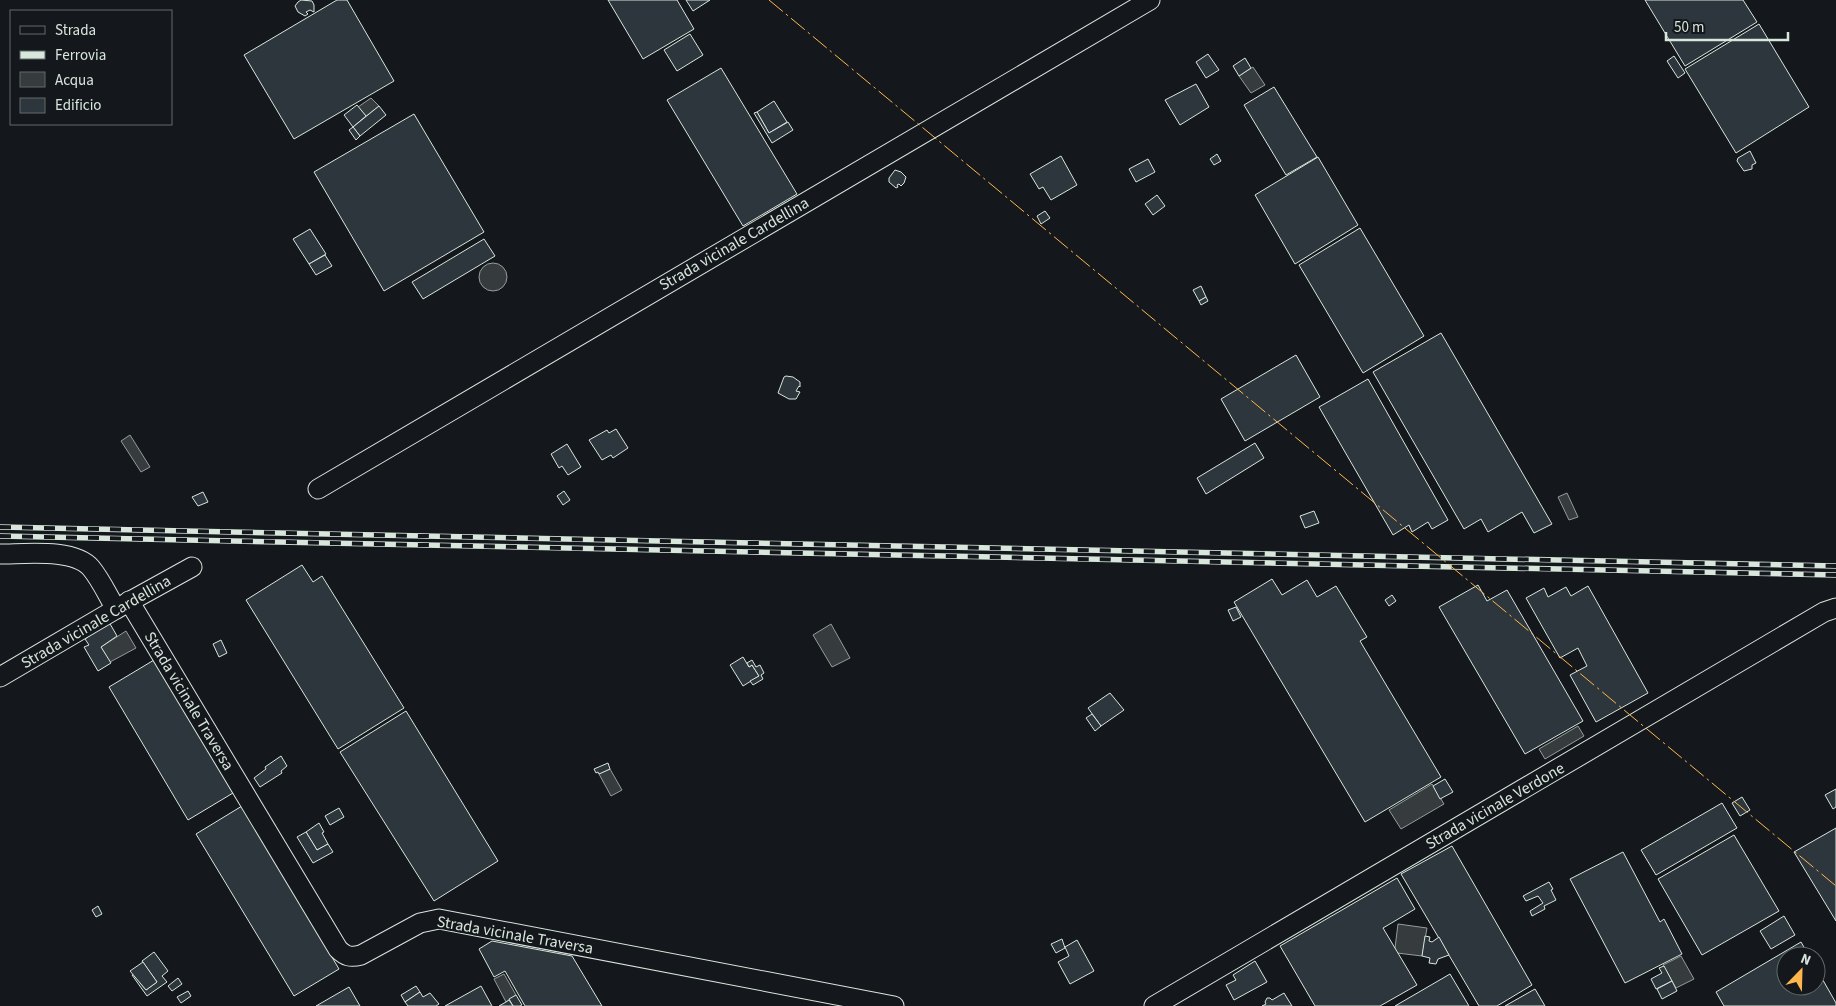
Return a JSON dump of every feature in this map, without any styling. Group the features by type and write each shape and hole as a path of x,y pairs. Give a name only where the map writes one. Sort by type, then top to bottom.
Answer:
{"street":[{"name":"Strada vicinale Cardellina","path":"318,489 1150,0"},
{"name":"Strada vicinale Traversa","path":"0,554 65,555 76,558 90,567 123,605 344,956 360,955 420,923 439,919 894,1006"},
{"name":"Strada vicinale Cardellina","path":"0,677 192,567"},
{"name":"Strada vicinale Verdone","path":"1154,1006 1824,612 1836,608"}],"water":[{"path":"1253,67 1265,85 1251,93 1239,76"},
{"path":"371,98 379,106 366,116 358,107"},
{"path":"493,263 503,267 507,277 503,287 493,291 483,287 479,277 483,267"},
{"path":"130,435 150,467 141,472 121,441"},
{"path":"1567,493 1578,517 1569,520 1558,497"},
{"path":"831,624 850,658 832,667 813,635"},
{"path":"126,631 136,648 110,662 101,647"},
{"path":"1578,726 1584,736 1545,759 1539,749"},
{"path":"610,769 622,790 611,796 599,774"},
{"path":"1432,784 1444,804 1401,829 1389,810"},
{"path":"1398,924 1427,928 1422,956 1397,953 1395,948"},
{"path":"1681,956 1694,979 1676,988 1663,965"},
{"path":"504,974 516,995 506,1002 494,979"}],"building":[{"path":"301,0 312,1 314,12 310,10 306,12 308,14 305,16 298,12 295,6"},
{"path":"337,0 347,0 394,81 294,139 244,55"},
{"path":"608,0 677,0 694,29 643,59"},
{"path":"686,0 710,0 693,11"},
{"path":"1645,0 1743,0 1757,22 1685,66"},
{"path":"1759,24 1809,107 1736,153 1685,69"},
{"path":"690,34 703,55 677,71 664,50"},
{"path":"1208,54 1219,70 1206,78 1196,62"},
{"path":"1674,56 1685,73 1678,78 1667,61"},
{"path":"1245,58 1251,68 1239,76 1233,66"},
{"path":"721,68 797,194 743,226 667,100"},
{"path":"1196,84 1209,107 1180,125 1165,100"},
{"path":"1274,87 1317,157 1286,175 1244,105"},
{"path":"774,101 787,122 769,133 757,112"},
{"path":"357,105 366,116 353,127 344,115"},
{"path":"379,106 386,115 360,136 353,127"},
{"path":"757,112 769,133 788,122 793,130 772,143 754,113"},
{"path":"414,114 484,232 384,291 314,172"},
{"path":"353,127 360,136 356,140 349,130"},
{"path":"1750,151 1756,163 1752,165 1752,169 1744,171 1737,161 1738,158"},
{"path":"1217,154 1221,161 1214,165 1210,159"},
{"path":"1061,156 1077,185 1051,200 1043,187 1039,189 1030,174"},
{"path":"1318,157 1358,225 1295,264 1255,195"},
{"path":"1148,159 1155,172 1136,182 1129,169"},
{"path":"895,170 901,172 906,177 904,183 901,186 897,185 898,187 896,188 889,182 889,178"},
{"path":"1157,195 1165,206 1153,215 1145,204"},
{"path":"1045,211 1050,218 1041,224 1037,216"},
{"path":"1360,228 1424,336 1363,373 1299,265"},
{"path":"310,229 326,254 309,264 293,239"},
{"path":"484,239 495,256 423,299 412,282"},
{"path":"325,255 332,266 316,275 309,264"},
{"path":"1201,286 1206,297 1199,301 1193,290"},
{"path":"1206,297 1208,301 1201,305 1199,301"},
{"path":"1441,333 1552,524 1534,533 1522,512 1488,532 1481,519 1464,529 1373,372"},
{"path":"1296,355 1320,397 1245,441 1221,399"},
{"path":"786,376 793,377 800,382 800,387 796,391 800,392 796,399 789,399 778,393"},
{"path":"1368,379 1448,520 1432,529 1428,522 1412,532 1409,525 1393,535 1319,407"},
{"path":"616,429 628,448 613,458 611,455 602,460 589,440 607,430 609,433"},
{"path":"1255,443 1264,458 1206,494 1197,478"},
{"path":"567,444 581,467 568,475 562,466 559,468 551,454"},
{"path":"564,491 570,500 563,505 557,496"},
{"path":"203,492 208,502 198,506 192,497"},
{"path":"1314,511 1319,523 1305,528 1300,516"},
{"path":"302,565 313,582 322,576 404,708 338,749 246,600"},
{"path":"1272,579 1282,595 1307,580 1317,597 1336,586 1367,637 1360,641 1441,777 1365,822 1234,602"},
{"path":"1478,585 1487,601 1507,590 1583,721 1525,754 1439,607"},
{"path":"1588,586 1648,693 1596,722 1570,675 1587,666 1578,648 1560,658 1526,598 1544,588 1548,597 1566,587 1571,596"},
{"path":"1392,595 1396,601 1389,606 1385,600"},
{"path":"1236,607 1241,617 1233,621 1228,610"},
{"path":"109,622 117,636 101,647 111,663 98,671 84,647 89,645 85,639"},
{"path":"221,640 227,653 219,657 213,644"},
{"path":"743,657 749,667 752,665 759,676 743,686 730,665"},
{"path":"154,660 233,793 188,820 109,687"},
{"path":"752,660 756,667 760,665 764,673 761,675 763,679 753,685 750,681 759,676 752,665 749,667 747,663"},
{"path":"1110,693 1124,710 1101,726 1088,708"},
{"path":"406,711 498,861 434,901 340,752"},
{"path":"1092,714 1101,726 1095,731 1086,718"},
{"path":"281,756 287,766 281,771 282,773 260,787 254,778 266,769 265,767"},
{"path":"608,763 610,769 599,774 598,772 596,773 594,769"},
{"path":"1445,779 1453,792 1440,799 1433,786"},
{"path":"1836,789 1836,807 1833,809 1825,795"},
{"path":"1742,797 1750,810 1740,816 1732,803"},
{"path":"1722,803 1737,828 1656,875 1641,850"},
{"path":"242,806 339,969 294,996 196,834"},
{"path":"339,808 344,817 330,825 325,816"},
{"path":"319,823 328,844 317,850 306,832"},
{"path":"1836,828 1836,921 1794,852"},
{"path":"306,832 317,850 328,844 333,852 313,863 297,837"},
{"path":"1734,835 1779,911 1702,955 1658,879"},
{"path":"1452,846 1532,985 1497,1006 1479,1006 1401,874"},
{"path":"1623,852 1660,922 1664,919 1682,954 1625,983 1570,879"},
{"path":"1397,878 1415,909 1383,928 1417,985 1380,1006 1315,1006 1280,946"},
{"path":"1549,882 1556,900 1544,906 1545,909 1532,916 1530,911 1543,903 1538,896 1526,901 1523,896"},
{"path":"98,906 102,914 96,917 92,910"},
{"path":"1784,916 1795,935 1771,949 1760,931"},
{"path":"1425,936 1430,937 1429,941 1432,942 1439,937 1449,955 1438,959 1436,964 1429,963 1430,958 1422,956"},
{"path":"1062,939 1065,948 1056,953 1051,944"},
{"path":"1077,940 1094,971 1070,984 1058,962 1069,956 1065,947"},
{"path":"492,941 572,956 602,1006 525,1006 505,971 494,977 479,949"},
{"path":"1801,942 1803,946 1794,946"},
{"path":"154,952 168,971 162,976 167,982 147,996 132,975 134,974 146,990 157,982 142,961"},
{"path":"1776,957 1776,996 1826,996 1826,986 1836,1006 1724,1006 1716,992"},
{"path":"1255,961 1267,982 1234,1000 1226,985 1236,980 1233,975"},
{"path":"143,962 157,982 146,990 130,971"},
{"path":"1664,966 1672,981 1656,989 1651,979 1662,973 1659,968"},
{"path":"1450,974 1469,1006 1395,1006"},
{"path":"178,978 182,984 172,991 168,986"},
{"path":"1672,981 1677,991 1662,999 1657,989"},
{"path":"416,986 420,992 405,1002 401,995"},
{"path":"481,986 492,1006 445,1006"},
{"path":"349,987 360,1006 316,1006"},
{"path":"1535,989 1545,1006 1505,1006"},
{"path":"188,991 191,996 181,1003 177,997"},
{"path":"420,992 423,997 430,993 439,1004 436,1006 408,1006 405,1002"},
{"path":"1284,993 1292,1006 1262,1006 1266,1004 1267,998 1272,1000"},
{"path":"516,995 522,1005 520,1006 513,1006 509,999"},
{"path":"509,1000 513,1006 499,1006 506,1002"}],"railway":[{"path":"0,527 1836,566"},
{"path":"0,536 1836,575"}],"power":[{"path":"769,0 1836,886"}]}
